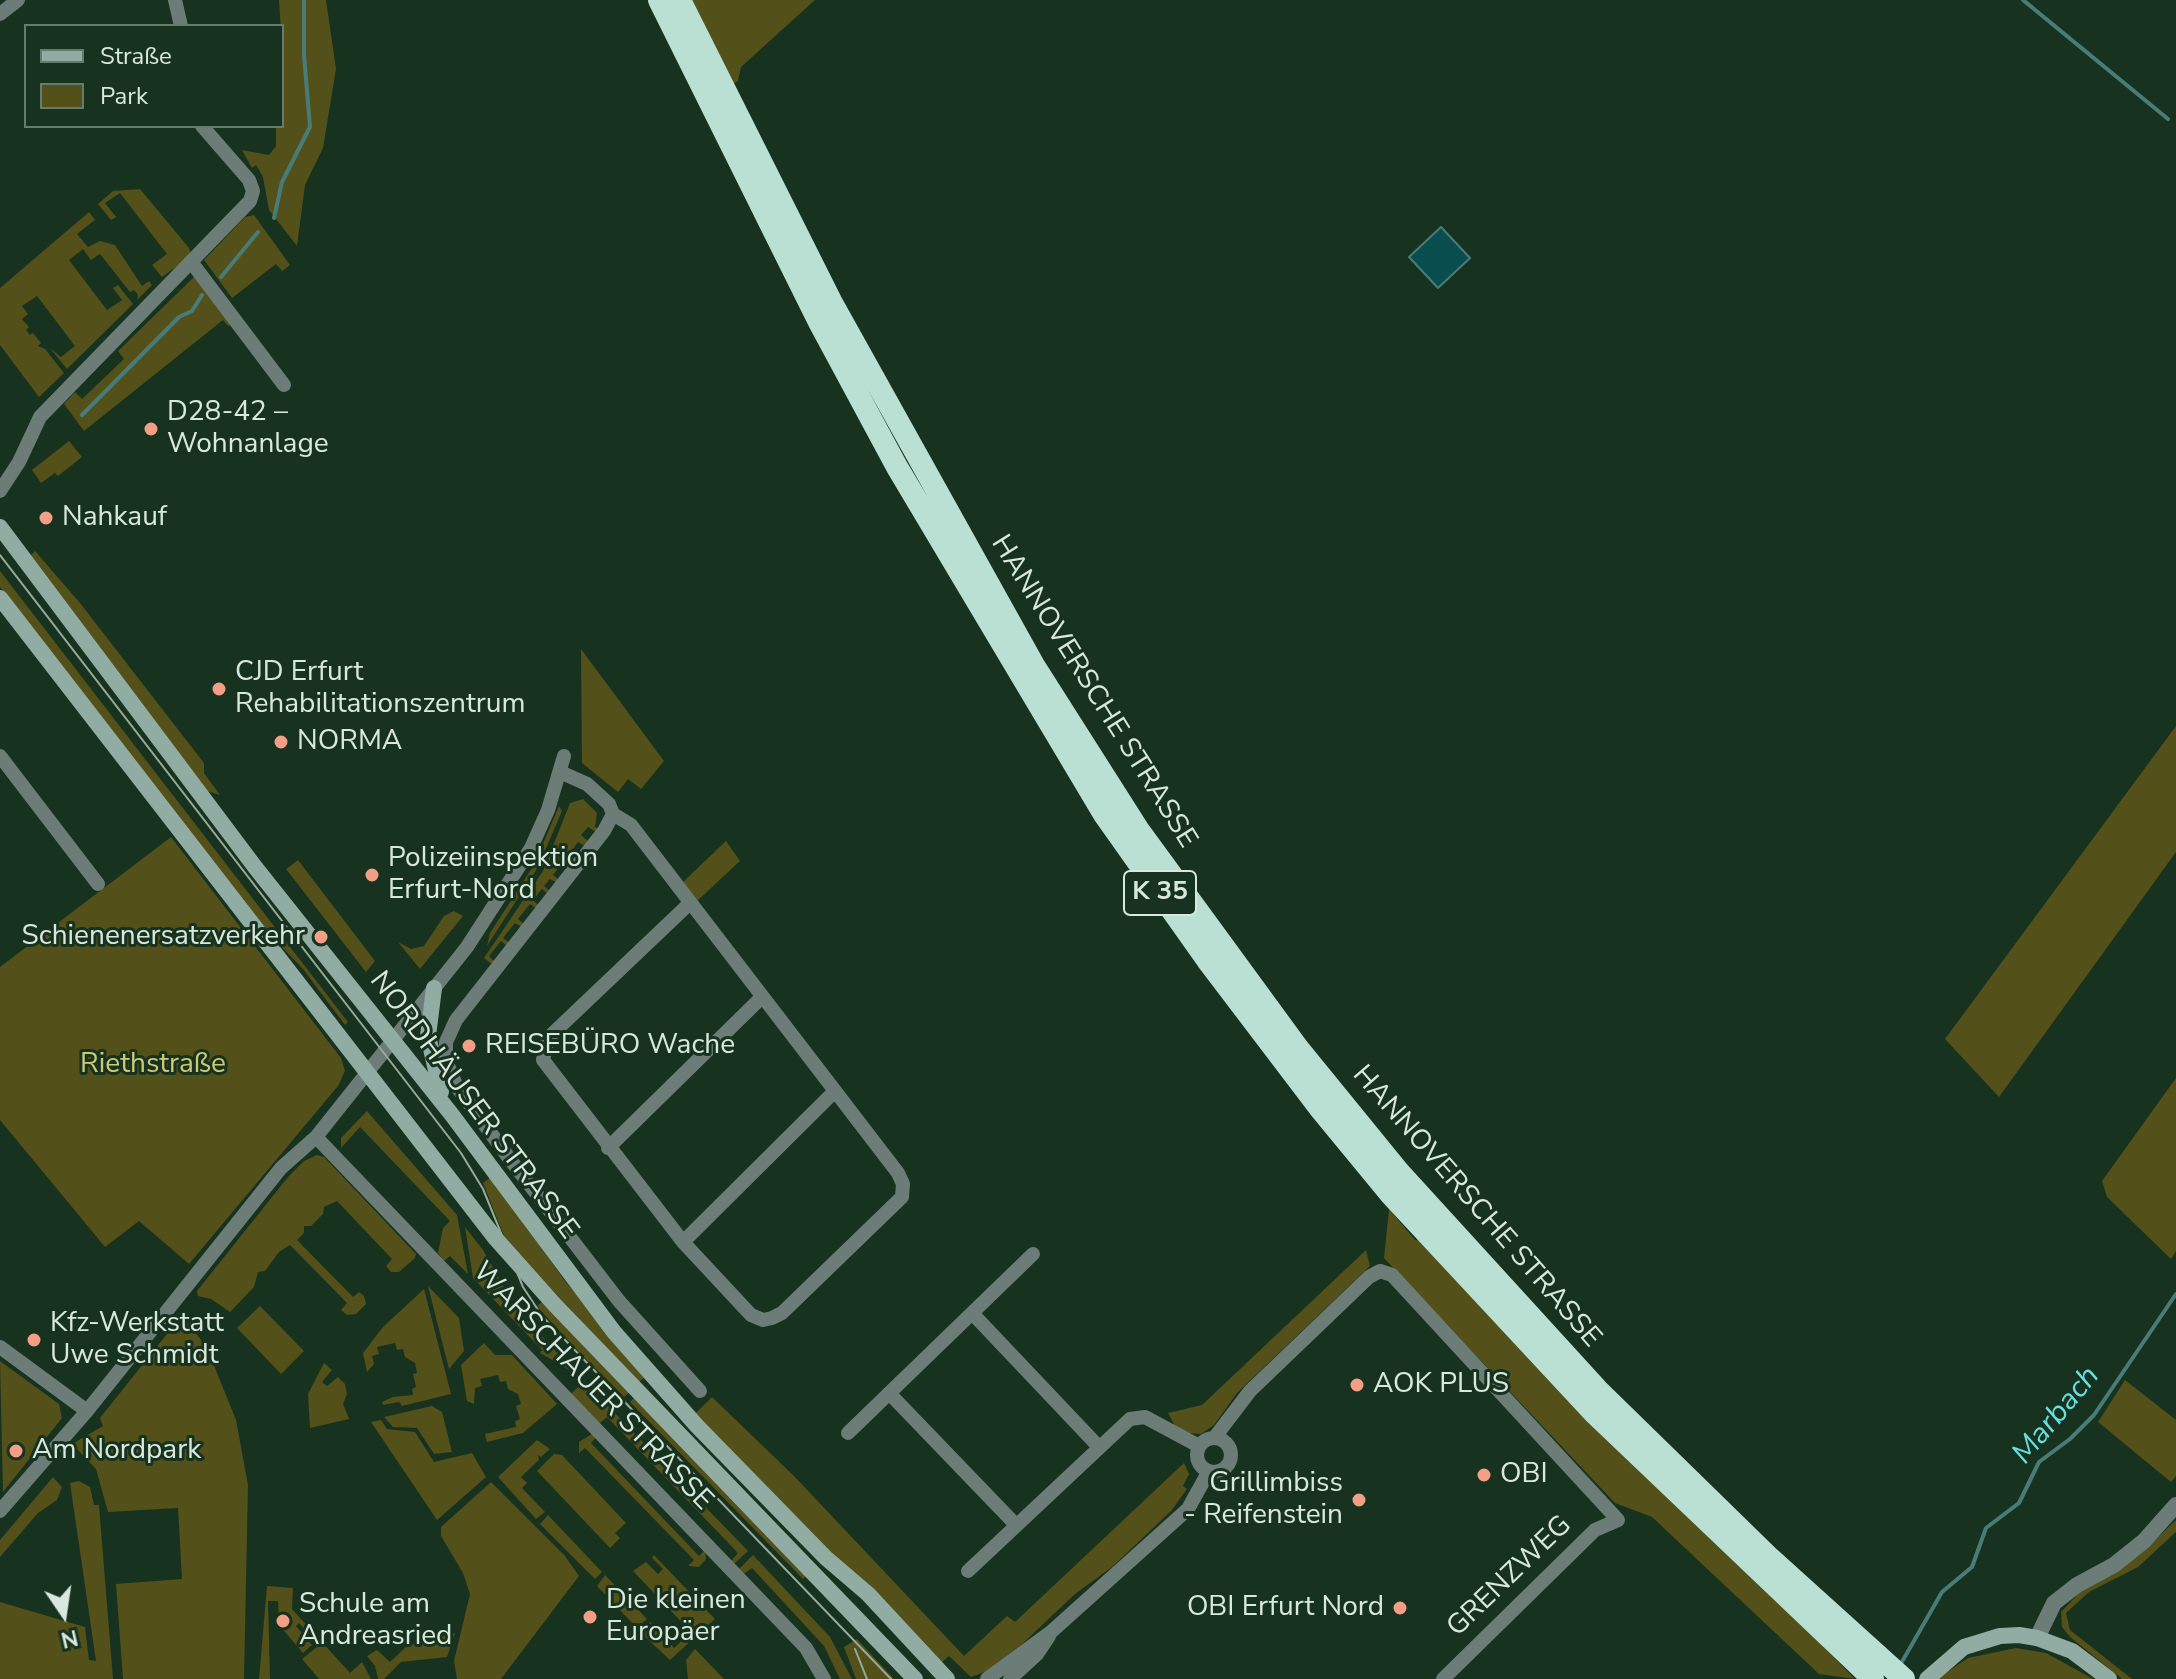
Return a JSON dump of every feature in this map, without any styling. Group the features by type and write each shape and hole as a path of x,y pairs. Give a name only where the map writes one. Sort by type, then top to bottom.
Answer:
{"highway":[{"name":"HANNOVERSCHE STRASSE","path":"659,0 820,324 897,467 1105,816 1207,960 1321,1110 1391,1195 1594,1413 1850,1645 1904,1679"},
{"name":"HANNOVERSCHE STRASSE","path":"680,0 831,301 1035,667 1138,829 1298,1048 1399,1172 1597,1389 1770,1558 1850,1645 1873,1679"}],"main road":[{"name":"NORDHÄUSER STRASSE","path":"0,527 255,867 452,1115 548,1247 652,1376 783,1515 868,1594 947,1679"},
{"name":"NORDHÄUSER STRASSE","path":"0,598 459,1193 554,1304 915,1679"},
{"path":"434,988 428,1025 430,1057 438,1086 452,1115"},
{"path":"1927,1679 1951,1655 1982,1640 2000,1636 2037,1638 2072,1651 2109,1679"}],"street":[{"path":"0,14 18,0"},
{"path":"175,0 181,24"},
{"path":"0,491 19,462 40,417 250,201 253,191 249,180 204,128"},
{"path":"192,263 284,385"},
{"path":"0,756 98,884"},
{"path":"0,1511 87,1411 281,1168 316,1137 485,922 519,870 540,828 564,756"},
{"path":"560,772 598,793 613,814 631,825 898,1173 902,1197 782,1313 763,1320 751,1315 683,1242 543,1060 543,1049 548,1038 690,903"},
{"path":"613,814 604,831 456,1020 446,1042 446,1061 457,1087 619,1301 700,1391"},
{"path":"608,1148 762,997"},
{"path":"683,1242 835,1091"},
{"name":"WARSCHAUER STRASSE","path":"316,1137 806,1648 824,1679"},
{"path":"848,1433 1033,1254"},
{"name":"GRENZWEG","path":"1215,1437 1250,1391 1369,1277 1380,1271 1392,1275 1618,1520 1595,1530 1443,1679"},
{"path":"972,1313 1098,1446"},
{"path":"0,1347 87,1411"},
{"path":"889,1393 1016,1525"},
{"path":"968,1571 1098,1446 1138,1416 1199,1446"},
{"path":"1215,1437 1225,1441 1232,1456 1223,1470 1209,1471 1198,1461 1199,1446 1215,1437"},
{"path":"987,1679 1051,1632 1188,1509 1209,1471"},
{"path":"2037,1638 2054,1603 2077,1585 2114,1565 2144,1541 2176,1505"},
{"path":"1010,1679 1037,1654 1051,1632"}],"green space":[{"path":"279,0 326,0 336,69 323,148 305,185 297,246 269,210 263,177 256,165 252,168 242,150 269,155 276,146 276,128 284,128 284,24 281,24"},
{"path":"691,0 815,0 741,67 738,81 733,84"},
{"path":"140,189 189,248 191,256 162,277 152,265 167,254 120,193 105,203 116,217 111,220 98,204 113,191"},
{"path":"89,212 95,220 77,234 88,247 100,241 115,245 142,286 149,281 152,285 137,300 134,290 130,292 100,254 91,260 83,249 69,260 107,310 122,300 113,288 118,285 133,304 67,369 50,348 61,357 75,346 37,296 22,306 28,314 22,319 29,327 26,330 30,335 33,333 41,343 38,346 45,349 64,373 39,397 0,345 0,288"},
{"path":"254,215 290,265 282,271 276,264 232,298 204,260 245,217"},
{"path":"195,276 230,322 229,327 223,320 84,431 64,404 75,392 82,399 124,359 118,351"},
{"path":"69,441 82,457 58,476 55,473 41,483 32,470"},
{"path":"35,551 80,603 204,763 204,773 220,795 207,791 31,555"},
{"path":"0,571 348,1022 345,1025 303,969 268,933 0,587"},
{"path":"581,649 664,761 641,789 628,779 618,792 582,763"},
{"path":"2176,726 2176,852 1999,1097 1945,1039"},
{"path":"583,799 597,813 595,827 599,829 596,832 588,827 581,835 589,842 585,846 578,842 567,857 573,862 571,865 564,860 553,875 559,880 557,883 550,879 544,886 550,891 548,894 542,889 533,900 539,906 537,909 530,904 518,919 524,924 522,927 515,923 503,938 510,943 507,946 501,941 489,956 495,962 493,965 484,958 543,871 570,803"},
{"path":"559,806 562,811 538,867 487,946 490,933 534,865"},
{"name":"Riethstraße","path":"171,837 341,1058 345,1071 338,1086 189,1264 139,1221 105,1247 0,1120 0,967"},
{"path":"726,841 740,861 697,901 683,882"},
{"path":"298,860 375,961 366,972 286,869"},
{"path":"454,911 463,916 420,969 398,942 411,949 424,946 444,916"},
{"path":"2176,1078 2176,1251 2171,1259 2107,1197 2102,1181"},
{"path":"367,1111 457,1215 468,1274 450,1256 444,1261 438,1253 443,1228 450,1221 360,1127 341,1148 341,1138"},
{"path":"317,1155 324,1157 416,1254 415,1258 399,1272 391,1272 386,1266 392,1259 337,1201 324,1207 323,1214 311,1226 304,1226 304,1233 297,1240 353,1297 359,1292 364,1296 366,1304 356,1314 347,1315 341,1310 347,1303 290,1245 279,1252 265,1271 258,1272 254,1287 230,1312 211,1299 198,1296 197,1291 288,1177 304,1161"},
{"path":"491,1177 565,1281 645,1377 639,1382 506,1241 483,1183"},
{"path":"1389,1209 1415,1240 1424,1242 1855,1679 1819,1674 1652,1517 1615,1503 1384,1258"},
{"path":"465,1227 483,1250 517,1310 578,1375 540,1353 542,1350 473,1278"},
{"path":"1366,1250 1370,1266 1237,1393 1214,1425 1201,1434 1188,1433 1175,1426 1168,1413 1202,1405"},
{"path":"428,1286 459,1318 464,1351 449,1369"},
{"path":"424,1289 451,1394 402,1406 399,1402 383,1405 382,1402 393,1397 413,1395 412,1389 416,1387 413,1374 417,1373 415,1363 405,1357 403,1349 397,1350 395,1343 377,1347 379,1354 372,1356 374,1364 367,1372 363,1353 383,1327"},
{"path":"542,1302 630,1392 624,1397 581,1354 537,1306"},
{"path":"260,1306 304,1351 281,1374 237,1328"},
{"path":"182,1315 207,1348 236,1420 248,1485 244,1679 123,1679 116,1584 182,1579 178,1508 108,1512 96,1469 72,1444 103,1426 100,1418"},
{"path":"484,1343 495,1355 512,1355 557,1404 523,1433 487,1442 485,1434 516,1427 515,1421 520,1419 516,1406 521,1404 518,1394 508,1389 506,1381 500,1382 498,1375 480,1379 482,1386 475,1388 474,1404 467,1401 461,1365"},
{"name":"Am Nordpark","path":"0,1361 59,1404 62,1418 3,1492"},
{"path":"324,1363 332,1370 322,1382 327,1386 338,1377 345,1384 347,1394 343,1404 349,1419 310,1428 308,1394"},
{"path":"2125,1380 2176,1420 2176,1476 2171,1482 2098,1422"},
{"path":"584,1381 748,1551 734,1564 731,1561 738,1553 607,1417 599,1424 571,1394"},
{"path":"635,1397 807,1575 803,1579 630,1402"},
{"path":"712,1397 795,1477 964,1656 1007,1616 1015,1622 1184,1463 1189,1474 1183,1486 1187,1489 1171,1511 1112,1567 1075,1594 1022,1644 987,1671 971,1677 949,1656 941,1663 695,1414"},
{"path":"432,1406 442,1412 452,1452 434,1454 417,1428 393,1427 384,1417"},
{"path":"381,1420 387,1429 415,1432 434,1462 472,1453 486,1477 437,1520 371,1422"},
{"path":"592,1434 596,1437 591,1443 699,1556 705,1550 706,1559 699,1567 688,1566 694,1560 585,1448 579,1453 579,1442"},
{"path":"537,1440 550,1449 541,1457 538,1455 539,1460 521,1477 527,1483 522,1488 545,1512 536,1519 498,1477"},
{"path":"554,1454 562,1455 626,1523 615,1533 620,1538 610,1548 537,1471"},
{"path":"53,1477 62,1487 57,1500 38,1513 0,1557 0,1540"},
{"path":"79,1481 90,1487 94,1505 99,1505 113,1679 0,1679 0,1602 85,1627 89,1660 96,1661 70,1483"},
{"path":"491,1482 565,1556 579,1576 501,1679 457,1679 454,1661 470,1594 463,1573 441,1536 441,1527"},
{"path":"548,1515 602,1572 595,1579 540,1524"},
{"path":"2176,1520 2176,1532 2138,1567 2089,1592 2066,1613 2070,1630 2132,1679 2122,1679 2070,1637 2062,1627 2061,1612 2080,1592 2138,1556"},
{"path":"654,1555 715,1619 670,1660 642,1634 643,1629 650,1622 674,1648 691,1632 633,1571 646,1562 658,1574 663,1569 652,1558"},
{"path":"753,1555 830,1637 852,1679 840,1679 824,1646 752,1568 744,1574 739,1569"},
{"path":"605,1575 647,1619 640,1625 636,1627 597,1586"},
{"path":"267,1586 293,1588 292,1609 350,1673 362,1662 371,1679 319,1679 302,1659 318,1646 299,1623 296,1626 312,1645 303,1653 279,1625 278,1601 268,1601 270,1679 259,1679"},
{"path":"455,1633 447,1657 401,1662 384,1679 378,1679 375,1666 367,1656 377,1650 390,1662 407,1646"},
{"path":"857,1639 894,1679 856,1679 844,1647"},
{"path":"2016,1648 2046,1653 2093,1679 1937,1679 1968,1658"},
{"path":"695,1649 724,1679 688,1679 686,1660"}],"water":[{"path":"1441,227 1470,258 1438,288 1409,257"}],"waterway":[{"path":"274,218 282,182 310,127 304,55 304,0"},
{"path":"2023,0 2168,119"},
{"path":"221,277 258,232"},
{"path":"82,415 179,317 192,311 202,295"},
{"name":"Marbach","path":"1899,1667 1942,1592 1972,1567 1986,1528 2019,1503 2039,1462 2070,1439 2094,1415 2176,1294"}],"tram line":[{"path":"0,555 461,1153 483,1189 523,1287 542,1316 891,1679"},
{"path":"855,1649 867,1679"}],"place":[{"name":"D28-42 – Wohnanlage","path":"151,429"},
{"name":"Nahkauf","path":"46,518"},
{"name":"CJD Erfurt Rehabilitationszentrum","path":"219,689"},
{"name":"NORMA","path":"281,742"},
{"name":"Polizeiinspektion Erfurt-Nord","path":"372,875"},
{"name":"Schienenersatzverkehr","path":"321,937"},
{"name":"REISEBÜRO Wache","path":"469,1046"},
{"name":"Kfz-Werkstatt Uwe Schmidt","path":"34,1340"},
{"name":"AOK PLUS","path":"1357,1385"},
{"name":"Am Nordpark","path":"16,1451"},
{"name":"OBI","path":"1484,1475"},
{"name":"Grillimbiss - Reifenstein","path":"1359,1500"},
{"name":"OBI Erfurt Nord","path":"1400,1608"},
{"name":"Die kleinen Europäer","path":"590,1617"},
{"name":"Schule am Andreasried","path":"283,1621"}]}
